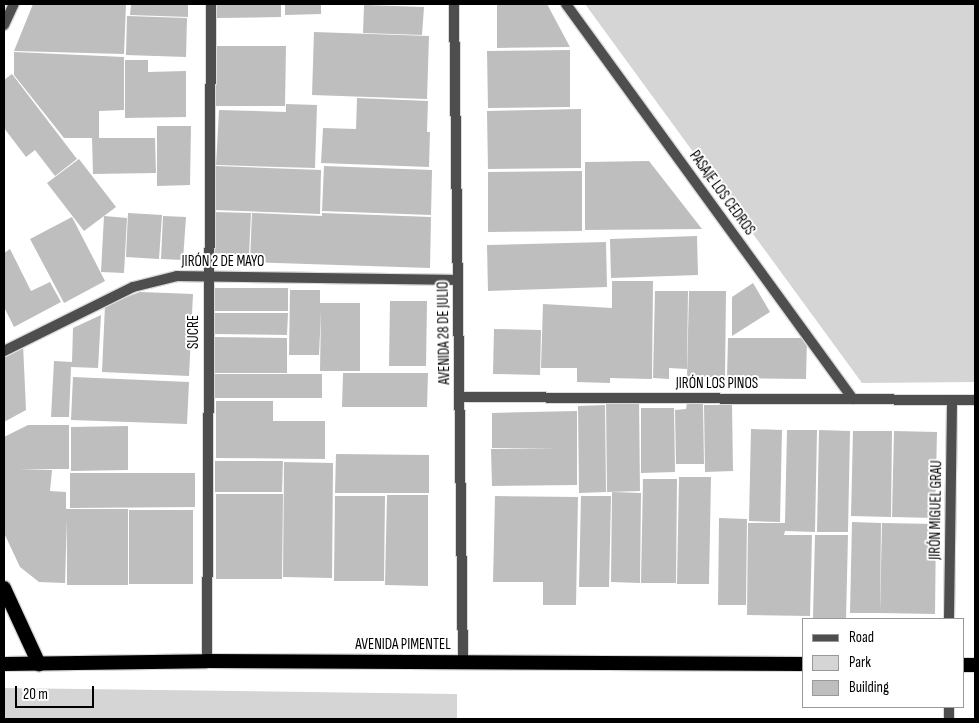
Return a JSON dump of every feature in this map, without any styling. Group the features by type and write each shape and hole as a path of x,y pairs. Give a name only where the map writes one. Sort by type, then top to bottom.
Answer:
{"highway":[{"path":"4,588 39,664"},
{"name":"AVENIDA PIMENTEL","path":"4,664 206,661 802,664"}],"street":[{"path":"4,25 14,4"},
{"name":"SUCRE","path":"206,661 211,4"},
{"name":"AVENIDA 28 DE JULIO","path":"454,4 463,662"},
{"name":"PASAJE LOS CEDROS","path":"566,4 853,400"},
{"name":"JIRÓN 2 DE MAYO","path":"4,350 133,287 177,276 458,280"},
{"name":"JIRÓN LOS PINOS","path":"460,397 975,400"},
{"name":"JIRÓN MIGUEL GRAU","path":"949,618 952,400"}],"green space":[{"path":"585,4 975,4 975,382 862,383"},
{"path":"4,688 457,694 457,719 4,719"}],"building":[{"path":"33,4 126,4 124,54 14,51"},
{"path":"131,4 188,4 188,17 130,15"},
{"path":"217,4 281,4 281,17 217,18"},
{"path":"285,4 321,4 321,14 285,15"},
{"path":"497,4 547,4 570,47 497,48"},
{"path":"364,5 424,7 422,35 363,33"},
{"path":"127,16 187,18 186,57 126,55"},
{"path":"314,32 429,36 427,99 312,95"},
{"path":"213,46 286,46 285,106 213,106"},
{"path":"570,50 570,107 488,108 487,51"},
{"path":"14,52 124,57 124,110 99,111 99,138 155,138 156,173 93,174 92,138 64,138 14,75"},
{"path":"125,60 148,60 148,72 186,71 186,117 125,118"},
{"path":"12,74 77,159 55,176 35,150 26,157 4,128 4,80"},
{"path":"357,98 428,101 427,132 430,132 429,167 321,163 323,128 356,129"},
{"path":"286,104 317,105 315,168 216,165 219,110 286,112"},
{"path":"581,109 581,168 488,169 487,111"},
{"path":"157,126 191,126 190,185 157,186"},
{"path":"79,159 116,207 84,231 47,183"},
{"path":"649,161 702,229 585,230 585,162"},
{"path":"216,166 321,170 320,214 214,210"},
{"path":"324,166 432,170 431,215 322,211"},
{"path":"582,171 582,231 488,232 488,172"},
{"path":"213,212 251,213 249,255 211,253"},
{"path":"128,213 162,215 159,259 126,257"},
{"path":"252,213 322,216 322,213 431,217 430,268 250,262"},
{"path":"104,216 127,218 124,273 101,272"},
{"path":"163,216 186,217 183,260 161,259"},
{"path":"72,217 105,281 64,303 30,239"},
{"path":"697,236 698,275 611,278 610,239"},
{"path":"606,242 607,287 488,291 487,245"},
{"path":"10,249 31,291 50,282 61,302 14,327 4,307 4,253"},
{"path":"612,281 653,281 652,379 610,378 610,383 577,382 577,368 541,368 543,304 612,308"},
{"path":"753,283 770,312 732,336 732,297"},
{"path":"215,288 288,288 288,311 214,311"},
{"path":"290,290 320,290 320,303 360,303 360,371 320,371 321,311 319,355 289,355"},
{"path":"655,291 688,291 687,369 669,368 669,379 653,378"},
{"path":"689,291 726,291 725,377 687,377"},
{"path":"140,292 193,294 189,376 102,372 105,305"},
{"path":"390,301 427,301 426,366 389,366"},
{"path":"214,313 288,313 287,335 214,334"},
{"path":"101,315 98,368 71,367 69,417 51,417 54,361 72,362 73,328"},
{"path":"494,329 541,330 540,375 493,374"},
{"path":"214,337 287,338 287,373 214,373"},
{"path":"728,338 807,338 806,379 727,378"},
{"path":"23,344 26,410 4,422 4,353"},
{"path":"343,373 428,373 427,407 342,407"},
{"path":"213,374 322,374 322,398 213,398"},
{"path":"73,377 189,382 187,424 71,420"},
{"path":"639,399 640,491 607,492 606,400"},
{"path":"216,401 273,401 273,421 325,421 325,459 216,458"},
{"path":"687,403 703,403 704,464 676,464 675,410 686,409"},
{"path":"605,405 606,492 579,493 578,406"},
{"path":"704,405 732,405 733,471 705,472"},
{"path":"641,408 674,408 675,472 641,473"},
{"path":"577,411 577,485 492,486 491,449 557,448 492,448 492,413"},
{"path":"28,425 69,425 69,469 19,469 52,470 50,491 66,492 66,509 128,509 128,585 67,585 67,519 65,583 39,582 20,567 4,533 4,437"},
{"path":"128,426 128,470 71,471 71,427"},
{"path":"751,429 782,430 780,522 749,521"},
{"path":"787,430 817,430 815,532 785,531 784,535 812,535 810,616 747,615 748,523 785,523"},
{"path":"819,430 850,431 848,532 817,532"},
{"path":"853,431 892,431 891,517 851,516"},
{"path":"894,431 937,432 935,518 892,517"},
{"path":"336,454 429,455 429,493 335,493"},
{"path":"215,461 283,461 282,492 215,492"},
{"path":"284,462 333,463 332,578 283,577"},
{"path":"70,473 195,473 195,507 70,508"},
{"path":"679,477 711,477 709,584 677,584"},
{"path":"643,479 677,479 676,583 641,583"},
{"path":"612,492 641,493 640,583 611,582"},
{"path":"216,494 283,494 282,579 216,579"},
{"path":"387,495 428,495 428,586 385,585"},
{"path":"335,496 385,496 384,581 334,581"},
{"path":"495,496 578,497 576,605 543,605 543,582 493,582"},
{"path":"581,496 611,496 609,587 579,587"},
{"path":"129,510 193,510 193,584 129,584"},
{"path":"719,518 747,519 746,605 718,605"},
{"path":"852,522 881,523 880,613 850,613"},
{"path":"882,523 936,524 935,614 880,613"},
{"path":"815,535 848,535 846,618 813,618"}]}
